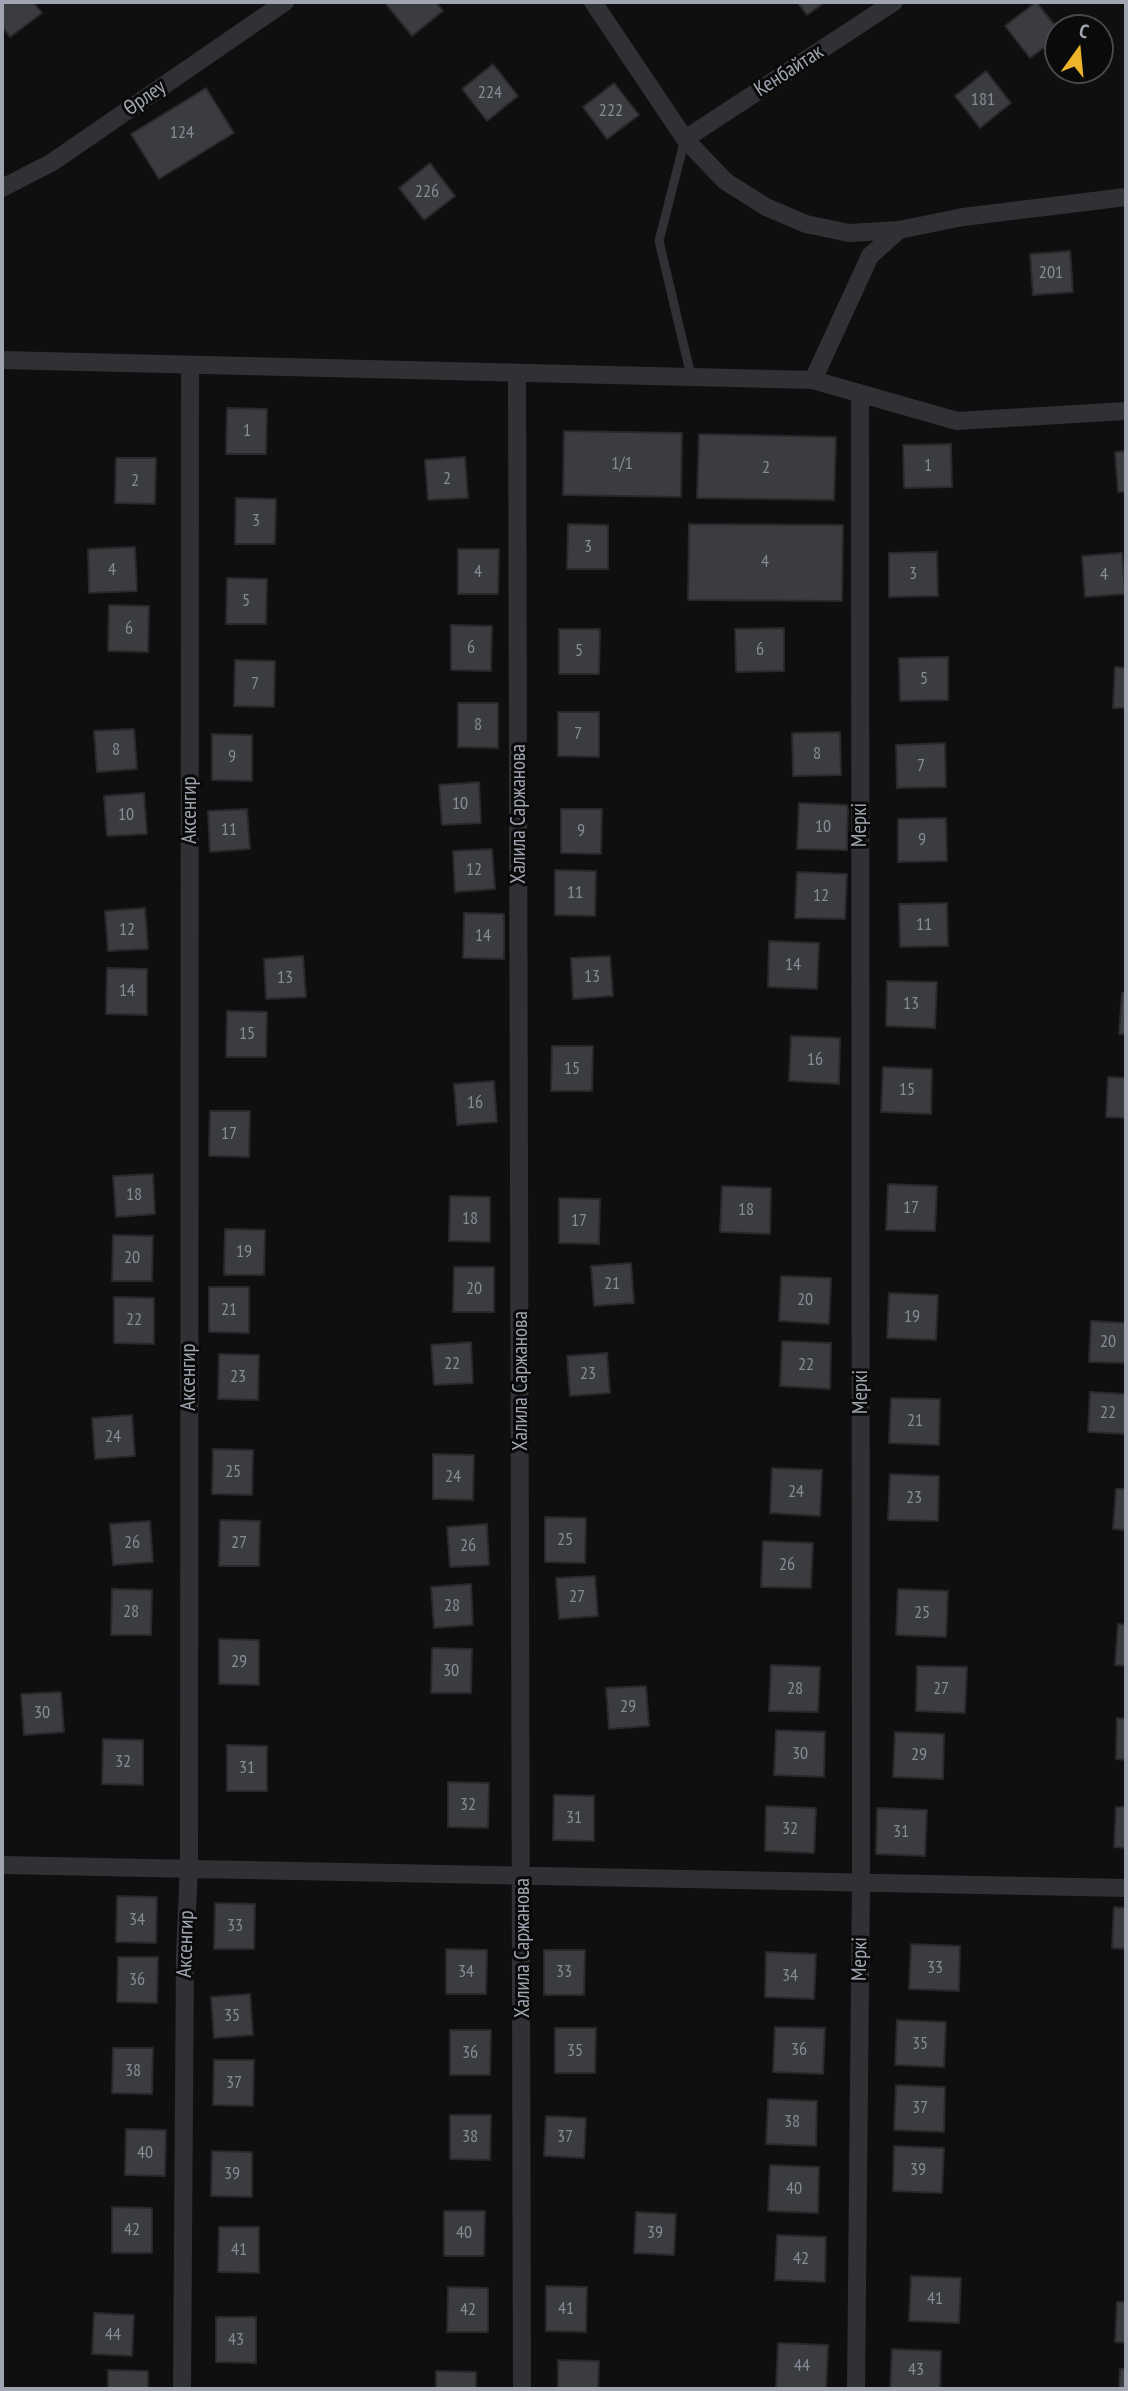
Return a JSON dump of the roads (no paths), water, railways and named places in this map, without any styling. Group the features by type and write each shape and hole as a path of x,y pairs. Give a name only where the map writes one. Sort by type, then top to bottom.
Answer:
{"street":[{"name":"Өрлеу","path":"2,188 51,163 285,2"},
{"path":"593,2 685,139 725,181 766,207 806,224 849,233 899,230 963,216 1126,197"},
{"name":"Кенбайтак","path":"685,139 894,2"},
{"path":"813,380 870,256 899,230"},
{"path":"2,360 813,380 957,421 1126,411"},
{"name":"Аксенгир","path":"182,2389 185,1955 189,1866 190,366"},
{"name":"Халила Саржанова","path":"517,373 523,1877 522,2389"},
{"name":"Меркі","path":"856,2389 861,1882 860,395"},
{"path":"2,1864 1126,1888"}],"lane":[{"path":"685,139 659,240 691,376"}]}
